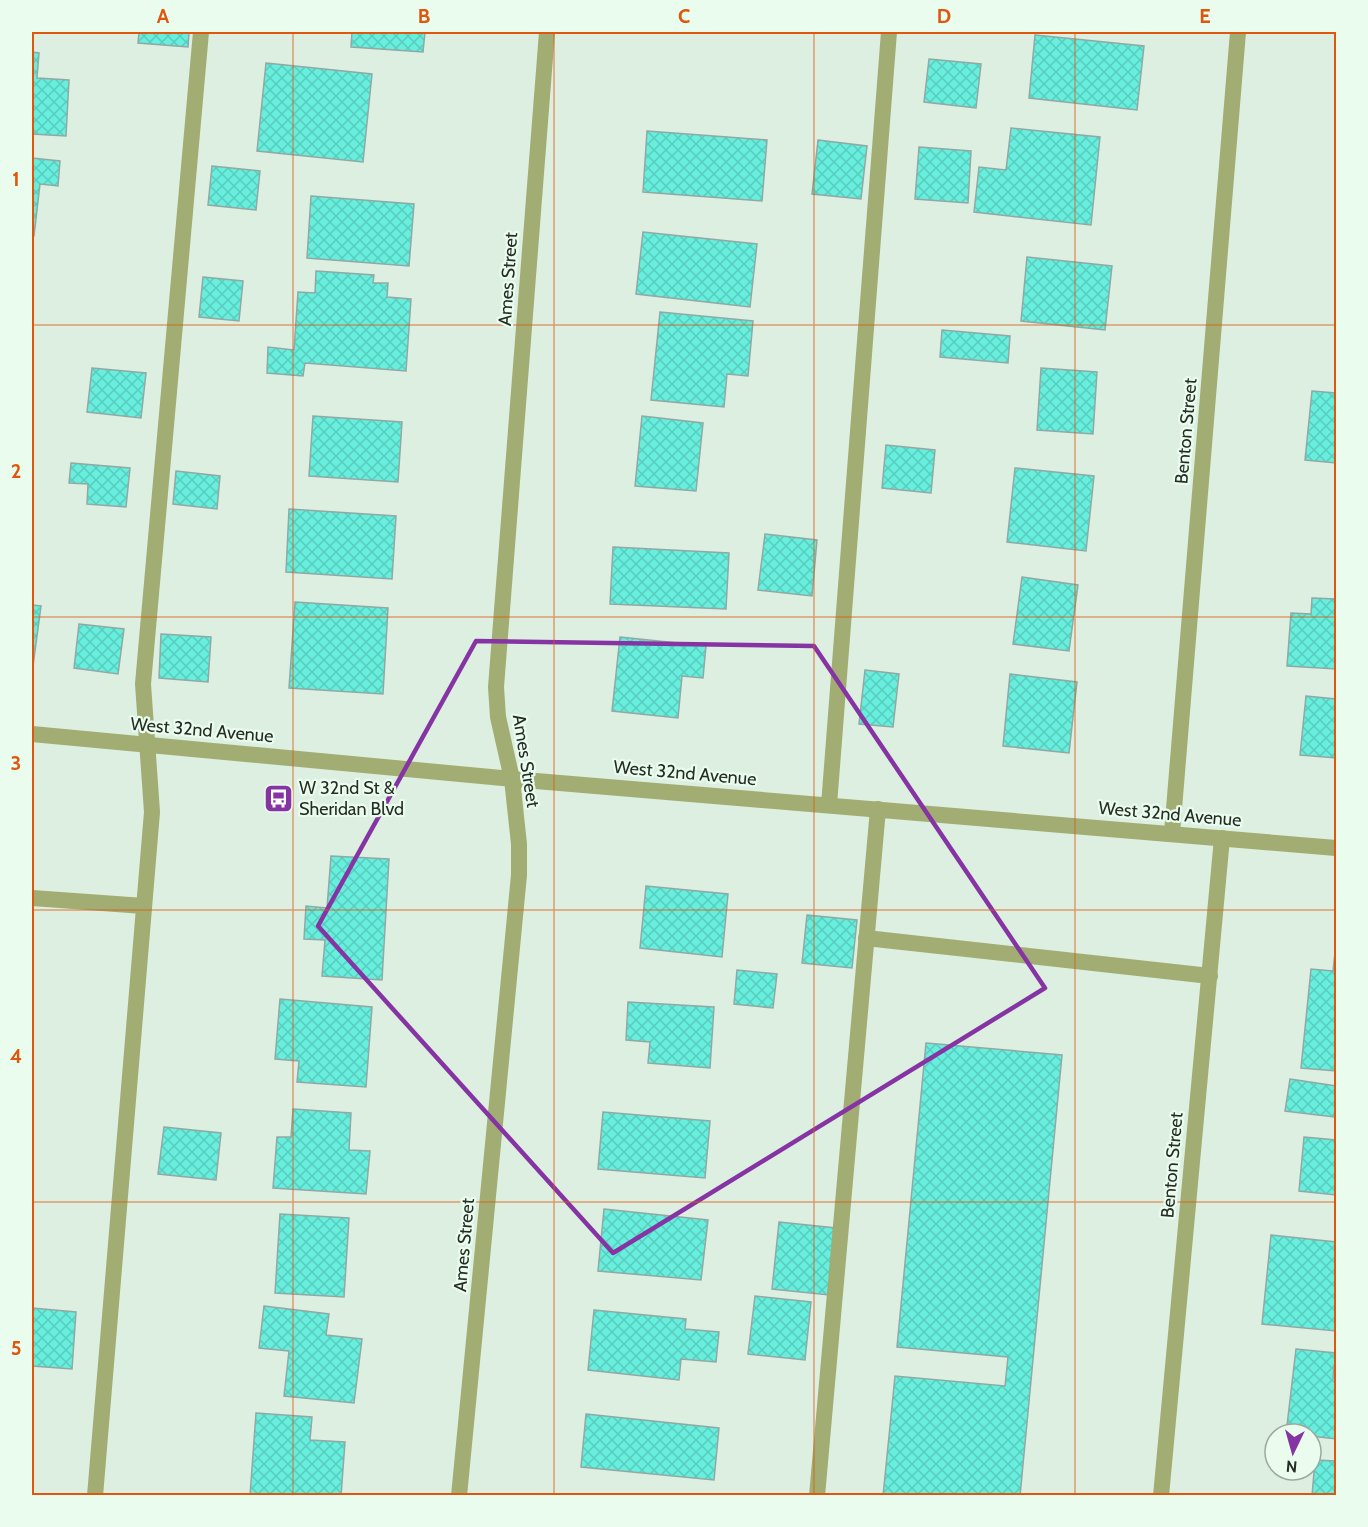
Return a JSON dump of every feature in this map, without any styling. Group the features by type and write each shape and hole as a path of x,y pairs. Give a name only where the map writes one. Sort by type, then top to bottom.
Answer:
{"street":[{"path":"95,1496 152,812 143,684 201,32"},
{"name":"Ames Street","path":"459,1496 519,875 519,844 512,779 498,717 496,687 547,32"},
{"path":"829,805 889,32"},
{"name":"Benton Street","path":"1172,833 1238,32"},
{"name":"West 32nd Avenue","path":"32,734 512,779 1336,848"},
{"path":"817,1496 878,809"},
{"name":"Benton Street","path":"1161,1496 1222,838"},
{"path":"32,898 144,906"},
{"path":"866,938 1210,976"}],"highlighted area":[{"path":"476,641 814,646 1045,988 613,1253 318,926"}],"building":[{"path":"139,32 189,32 188,47 138,43"},
{"path":"352,32 425,32 423,52 351,47"},
{"path":"1035,35 1144,46 1137,110 1029,98"},
{"path":"32,52 39,53 37,78 69,80 66,136 32,134"},
{"path":"929,59 981,64 976,108 924,102"},
{"path":"266,63 372,74 363,162 257,151"},
{"path":"1011,128 1100,137 1091,225 974,212 979,167 1006,170"},
{"path":"647,131 767,140 762,201 643,192"},
{"path":"818,140 867,146 861,199 812,194"},
{"path":"919,147 971,151 968,203 915,199"},
{"path":"32,158 60,161 58,186 40,184 34,236 32,236"},
{"path":"212,166 260,171 256,210 208,205"},
{"path":"311,196 414,204 409,266 307,258"},
{"path":"643,232 757,244 750,307 636,294"},
{"path":"1027,257 1112,266 1105,330 1021,321"},
{"path":"316,271 374,275 373,283 388,283 387,297 411,299 406,371 305,363 303,376 267,373 268,347 294,350 298,292 315,293"},
{"path":"203,277 243,281 239,321 199,317"},
{"path":"660,312 753,321 748,376 727,374 724,407 651,400"},
{"path":"942,330 1010,336 1008,363 940,357"},
{"path":"92,368 146,373 141,418 87,412"},
{"path":"1041,368 1097,372 1093,434 1037,430"},
{"path":"1312,391 1336,393 1336,463 1305,460"},
{"path":"313,416 402,422 398,482 309,476"},
{"path":"642,416 703,423 696,491 635,486"},
{"path":"886,445 935,450 931,493 882,488"},
{"path":"71,463 130,468 126,507 87,504 88,484 69,483"},
{"path":"1015,468 1094,476 1086,551 1007,542"},
{"path":"176,471 220,476 217,509 173,504"},
{"path":"289,509 396,516 392,579 286,572"},
{"path":"765,534 817,540 812,596 758,590"},
{"path":"613,547 729,553 726,609 610,604"},
{"path":"1022,577 1078,585 1069,651 1013,644"},
{"path":"1312,598 1336,599 1336,669 1287,666 1291,613 1311,614"},
{"path":"295,602 388,608 383,694 289,688"},
{"path":"32,605 41,606 33,666 32,666"},
{"path":"79,624 124,629 118,674 74,668"},
{"path":"161,634 211,637 208,682 159,678"},
{"path":"620,637 706,646 703,678 682,676 678,718 612,711"},
{"path":"865,670 899,674 893,727 859,724"},
{"path":"1010,674 1077,682 1069,753 1003,746"},
{"path":"1306,696 1336,699 1336,758 1300,755"},
{"path":"331,856 389,859 382,980 322,976 325,940 304,939 306,906 327,908"},
{"path":"646,886 728,894 722,957 640,948"},
{"path":"807,915 857,920 852,968 802,963"},
{"path":"1336,943 1336,1071 1301,1068 1311,969 1333,971"},
{"path":"737,970 777,974 773,1008 734,1004"},
{"path":"280,999 372,1007 366,1087 297,1082 299,1061 275,1059"},
{"path":"628,1002 714,1007 710,1068 648,1063 650,1042 626,1040"},
{"path":"926,1043 1062,1055 1020,1496 883,1496 895,1376 1005,1386 1008,1357 897,1347"},
{"path":"1290,1079 1336,1086 1334,1117 1285,1111"},
{"path":"293,1109 351,1113 349,1150 370,1151 366,1194 273,1188 277,1137 291,1137"},
{"path":"603,1112 710,1121 705,1178 598,1169"},
{"path":"164,1127 221,1133 216,1180 158,1174"},
{"path":"1304,1137 1336,1140 1336,1195 1299,1191"},
{"path":"604,1209 708,1220 701,1280 598,1271"},
{"path":"280,1214 349,1218 344,1297 275,1293"},
{"path":"779,1222 836,1228 829,1295 772,1289"},
{"path":"1271,1235 1336,1242 1336,1331 1262,1324"},
{"path":"755,1296 811,1302 805,1360 748,1354"},
{"path":"264,1306 329,1314 326,1335 362,1339 354,1403 284,1396 289,1351 259,1348"},
{"path":"32,1308 76,1312 72,1369 32,1366"},
{"path":"594,1310 686,1319 685,1329 719,1332 716,1362 681,1359 679,1380 588,1370"},
{"path":"1296,1349 1336,1353 1333,1377 1336,1378 1336,1439 1323,1437 1323,1422 1287,1422"},
{"path":"256,1413 312,1417 310,1440 345,1442 341,1496 250,1496"},
{"path":"586,1414 719,1428 714,1480 581,1467"},
{"path":"1323,1460 1336,1461 1336,1496 1312,1496 1313,1482 1323,1482"}],"place":[{"name":"W 32nd St & Sheridan Blvd","path":"278,798"}]}
